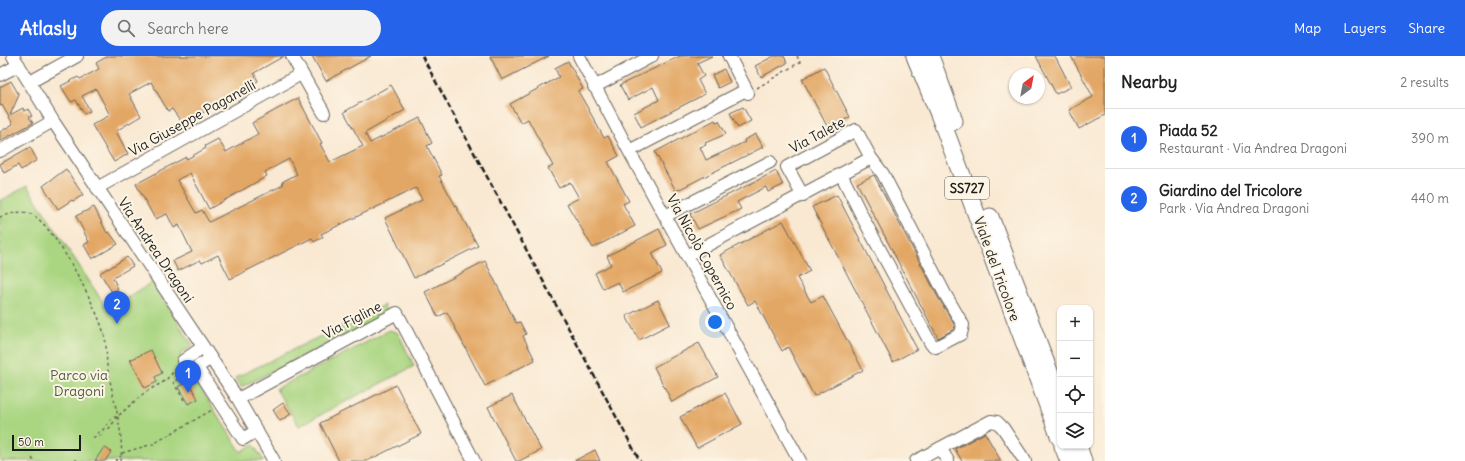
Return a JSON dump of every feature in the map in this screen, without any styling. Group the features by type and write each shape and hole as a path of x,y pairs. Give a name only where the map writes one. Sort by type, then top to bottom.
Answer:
{"highway":[{"name":"Viale del Tricolore","path":"915,56 1032,344 1057,394"},
{"name":"Viale del Tricolore","path":"930,56 1022,319"},
{"name":"Viale del Tricolore","path":"1032,344 1057,428"},
{"path":"1064,449 1069,461"},
{"path":"1079,449 1083,461"}],"street":[{"path":"30,82 77,56"},
{"path":"292,56 324,113"},
{"name":"Via Nicolò Copernico","path":"579,56 594,87 800,461"},
{"path":"594,87 652,56"},
{"path":"629,151 747,91 729,56"},
{"path":"0,75 16,60"},
{"name":"Via Andrea Dragoni","path":"16,60 53,122 238,399 274,461"},
{"name":"Via Giuseppe Paganelli","path":"97,188 302,74"},
{"path":"0,152 53,122"},
{"name":"Via Talete","path":"802,196 787,168 856,130 871,158"},
{"path":"687,256 871,158 883,174 945,294 963,325 961,334 936,347 931,344 841,174"},
{"path":"665,216 770,162"},
{"name":"Via Figline","path":"238,399 397,313 474,461"},
{"path":"203,347 186,358 243,439 256,431"},
{"path":"194,370 210,359"},
{"path":"916,461 991,421 997,422 1003,428 1025,461"},
{"path":"940,448 948,461"}],"path":[{"path":"747,91 800,62 797,56"},
{"path":"0,217 22,212 32,214 41,222 63,250 93,305 105,335 107,364 122,446 121,461"},
{"path":"93,437 97,437 104,433 117,417 144,393 165,381 186,358"},
{"path":"184,400 173,382 194,370"},
{"path":"122,453 153,444 214,409"},
{"path":"97,433 102,431 113,417 117,417"},
{"path":"115,461 121,456"}],"green space":[{"name":"Parco via Dragoni","path":"27,186 108,310 152,282 193,346 180,354 183,361 241,452 253,444 264,461 0,461 0,201"},
{"path":"384,305 387,313 384,316 241,387 235,378"},
{"path":"390,330 398,333 414,366 299,426 276,389"}],"building":[{"path":"108,56 284,56 254,73 258,81 183,124 172,109 168,111 151,82 129,94 141,116 116,131 128,154 114,162 92,125 110,115 96,89 82,96 90,111 84,114 76,100 71,102 61,86 78,77 80,79 99,69 96,63"},
{"path":"312,56 371,56 326,81"},
{"path":"490,56 549,56 502,80"},
{"path":"680,56 712,56 697,63 704,76 698,80 705,94 641,127 634,113 659,100 653,87 628,100 620,85"},
{"path":"774,56 784,56 787,63 761,77 755,66"},
{"path":"1036,56 1055,56 1071,87 1056,94 1045,73 1045,68 1042,68"},
{"path":"1071,56 1105,56 1105,115 1079,129 1069,110 1093,97"},
{"path":"568,61 583,89 578,91 604,138 608,136 619,156 608,162 629,201 623,204 635,226 593,248 567,204 579,198 570,182 559,188 548,168 553,166 528,119 521,123 510,104 559,77 555,68"},
{"path":"824,67 850,117 828,128 802,79"},
{"path":"724,69 730,82 718,88 712,75"},
{"path":"11,81 19,95 10,115 23,108 24,111 28,109 32,116 29,117 33,123 0,141 0,132 13,124 2,105 0,106 0,87"},
{"path":"391,85 405,110 365,133 370,143 420,118 432,143 427,146 442,175 439,176 478,246 414,278 385,218 422,200 416,188 321,234 323,237 314,242 312,238 230,279 218,255 202,263 200,260 178,271 173,261 192,252 179,225 174,228 167,214 155,219 136,184 186,157 187,159 218,139 226,152 258,134 252,123 298,98 322,143 320,144 330,162 363,146 344,112","holes":["289,159 297,174 282,182 283,185 209,222 202,210 196,213 177,180 190,173 209,209 267,176 265,172"]},
{"path":"743,107 751,121 738,128 730,113"},
{"path":"715,120 716,122 719,121 726,134 705,143 706,145 700,147 706,160 745,142 744,140 756,134 763,147 676,191 655,152"},
{"path":"30,147 37,160 21,170 18,165 4,173 0,164"},
{"path":"66,169 83,195 58,209 43,186"},
{"path":"776,171 783,185 768,192 766,187 737,202 741,209 698,229 690,214"},
{"path":"874,175 938,297 955,326 954,329 938,338 857,183"},
{"path":"837,195 917,349 893,362 812,207"},
{"path":"94,207 107,233 109,232 118,244 92,259 84,245 89,242 76,216"},
{"path":"783,221 810,271 797,278 811,302 823,296 863,370 814,396 788,347 782,351 755,301 748,305 720,255"},
{"path":"659,229 667,245 652,253 662,273 623,292 618,282 603,289 595,273 611,265 607,256"},
{"path":"127,257 133,266 113,278 118,289 112,292 100,273"},
{"path":"485,261 516,323 520,322 526,334 523,336 535,360 485,386 447,312 438,317 425,292"},
{"path":"658,300 670,324 639,340 626,316"},
{"path":"699,343 718,377 672,402 654,367"},
{"path":"151,350 162,373 155,377 157,382 145,388 130,360"},
{"path":"188,381 198,399 188,404 178,387"},
{"path":"396,385 421,434 367,461 339,461 320,423"},
{"path":"725,393 742,424 697,448 680,417"},
{"path":"512,395 541,450 519,461 516,461 488,407"},
{"path":"283,403 291,414 280,421 273,410"},
{"path":"985,433 1001,461 962,461 955,449"},
{"path":"104,447 111,452 105,461 95,461"},
{"path":"595,450 600,461 574,461"}],"railway":[{"path":"422,56 640,461"}],"place":[{"name":"Giardino del Tricolore","path":"117,324"},
{"name":"Piada 52","path":"188,393"}]}
